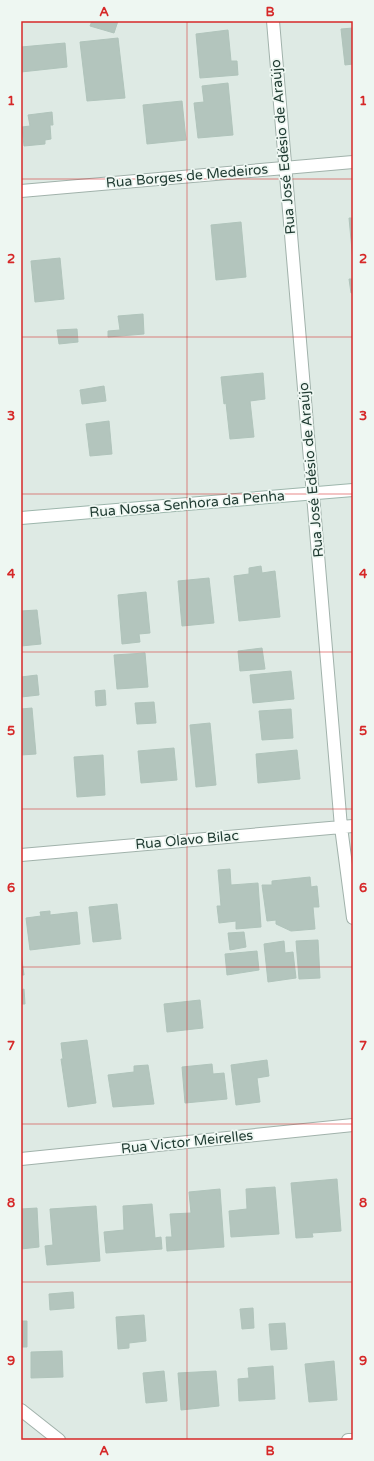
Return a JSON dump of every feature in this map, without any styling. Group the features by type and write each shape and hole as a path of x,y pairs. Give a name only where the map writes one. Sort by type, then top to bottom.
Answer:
{"street":[{"name":"Rua José Edésio de Araújo","path":"273,21 313,494 347,827 353,918"},
{"name":"Rua Borges de Medeiros","path":"21,191 353,162"},
{"name":"Rua Nossa Senhora da Penha","path":"21,518 353,490"},
{"name":"Rua Olavo Bilac","path":"21,855 347,827"},
{"name":"Rua Victor Meirelles","path":"21,1159 353,1125"},
{"path":"21,1410 59,1440"},
{"path":"348,1440 353,1440"}],"building":[{"path":"92,21 118,21 114,33 90,26"},
{"path":"353,28 353,64 345,65 341,29"},
{"path":"228,30 231,61 237,61 238,75 200,78 196,34"},
{"path":"118,38 125,98 87,101 80,42"},
{"path":"65,43 67,67 21,72 21,47"},
{"path":"228,83 233,135 198,138 194,103 204,102 202,86"},
{"path":"182,101 186,140 147,144 143,105"},
{"path":"52,112 53,125 50,125 51,139 45,140 45,144 24,146 22,127 30,126 28,115"},
{"path":"349,218 353,218 353,261"},
{"path":"241,222 246,277 216,280 211,225"},
{"path":"60,258 64,299 35,302 31,261"},
{"path":"349,279 353,279 353,293 351,293"},
{"path":"143,314 144,334 108,337 108,331 120,330 118,316"},
{"path":"77,329 78,342 59,344 57,330"},
{"path":"263,373 265,399 250,401 254,437 230,439 226,403 224,404 221,377"},
{"path":"104,386 106,401 82,404 80,390"},
{"path":"109,421 112,454 90,456 86,424"},
{"path":"261,566 262,573 275,571 280,617 239,621 234,576 249,574 249,568"},
{"path":"209,578 214,623 182,626 178,581"},
{"path":"146,592 150,633 139,634 140,642 122,644 118,595"},
{"path":"37,610 41,644 21,646 21,611"},
{"path":"262,648 265,669 240,671 238,651"},
{"path":"145,653 148,687 117,689 114,655"},
{"path":"291,671 294,699 253,703 250,675"},
{"path":"37,675 39,695 21,697 21,677"},
{"path":"105,690 106,705 96,706 95,691"},
{"path":"154,702 156,723 137,724 135,703"},
{"path":"32,708 36,754 21,755 21,709"},
{"path":"291,709 293,738 262,740 259,711"},
{"path":"210,723 216,785 196,787 190,725"},
{"path":"174,748 177,780 141,783 138,751"},
{"path":"297,750 300,779 258,783 256,754"},
{"path":"103,755 105,795 77,797 74,757"},
{"path":"230,869 231,885 258,883 261,927 236,929 236,921 219,923 217,906 221,906 218,870"},
{"path":"310,877 311,887 317,886 319,907 313,907 315,929 291,931 276,924 276,920 267,921 262,885 272,885 272,881"},
{"path":"117,904 121,939 93,942 89,907"},
{"path":"50,911 50,915 77,912 80,944 30,950 26,918 41,916 40,912"},
{"path":"244,932 246,947 230,950 228,933"},
{"path":"318,940 320,978 299,979 296,941"},
{"path":"284,941 285,953 293,952 296,978 268,982 264,944"},
{"path":"257,951 259,970 227,975 225,954"},
{"path":"21,953 24,975 21,975"},
{"path":"24,989 25,1004 21,1004 21,990"},
{"path":"200,1000 203,1028 167,1032 164,1004"},
{"path":"87,1040 96,1103 68,1107 61,1059 63,1059 61,1043"},
{"path":"267,1060 269,1076 257,1078 260,1102 236,1105 231,1065"},
{"path":"212,1064 213,1074 224,1073 227,1099 185,1103 182,1067"},
{"path":"148,1065 154,1104 113,1107 108,1075 134,1072 134,1066"},
{"path":"337,1179 341,1231 312,1233 313,1237 296,1238 291,1183"},
{"path":"275,1187 279,1234 231,1237 229,1211 247,1209 246,1189"},
{"path":"220,1189 224,1247 167,1251 166,1237 172,1237 170,1214 191,1213 189,1192"},
{"path":"152,1204 155,1238 161,1237 162,1249 106,1253 104,1232 124,1230 123,1206"},
{"path":"96,1206 100,1261 47,1265 45,1246 53,1245 50,1209"},
{"path":"37,1208 39,1247 21,1249 21,1209"},
{"path":"73,1292 74,1308 50,1310 49,1294"},
{"path":"253,1308 254,1328 242,1329 240,1309"},
{"path":"144,1315 146,1341 129,1343 129,1348 118,1349 116,1317"},
{"path":"21,1321 27,1321 27,1347 21,1347"},
{"path":"285,1323 287,1349 271,1350 269,1324"},
{"path":"62,1351 63,1377 31,1378 31,1352"},
{"path":"334,1361 337,1400 309,1402 305,1364"},
{"path":"273,1366 275,1399 239,1401 238,1379 249,1378 248,1368"},
{"path":"164,1371 167,1401 146,1403 143,1373"},
{"path":"216,1371 219,1406 181,1410 178,1373"}]}
